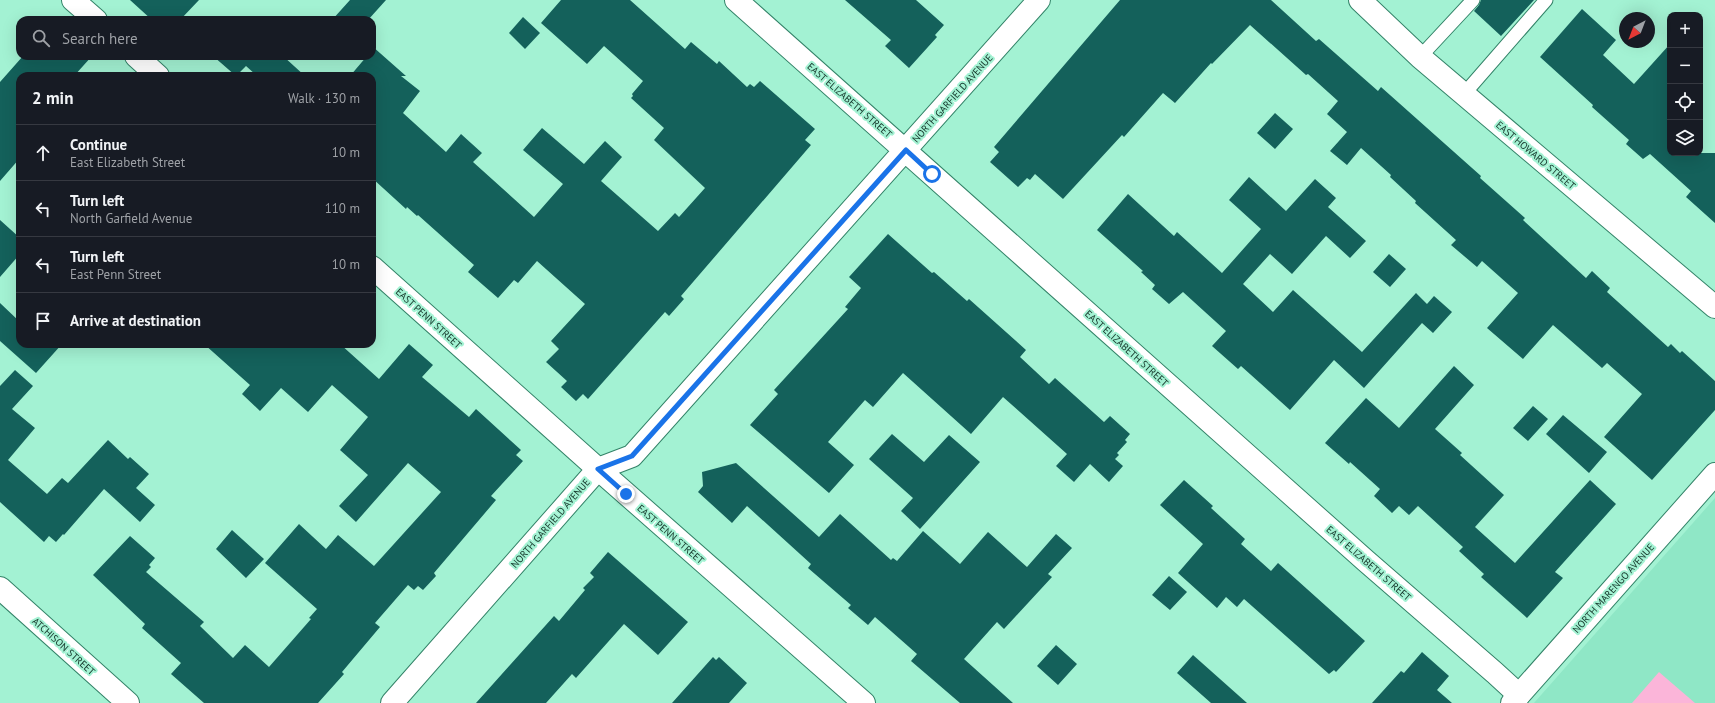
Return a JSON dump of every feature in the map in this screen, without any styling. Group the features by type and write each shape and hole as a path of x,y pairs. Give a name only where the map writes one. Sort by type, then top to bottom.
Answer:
{"street":[{"path":"74,0 92,16"},
{"name":"EAST ELIZABETH STREET","path":"736,0 1342,540 1495,673 1515,699"},
{"name":"NORTH GARFIELD AVENUE","path":"392,703 598,469 632,456 1039,0"},
{"name":"EAST HOWARD STREET","path":"1360,0 1420,57 1715,307"},
{"path":"140,60 154,72"},
{"name":"EAST PENN STREET","path":"376,271 598,469 864,703"},
{"name":"NORTH MARENGO AVENUE","path":"1515,699 1715,474"},
{"name":"ATCHISON STREET","path":"0,588 128,703"}],"lane":[{"path":"1420,57 1472,0"},
{"path":"1464,94 1546,0"}],"shaded area":[{"path":"1715,498 1715,703 1534,703"},
{"path":"1659,672 1695,703 1632,703"}],"building":[{"path":"130,0 199,0 184,16 148,16"},
{"path":"350,0 386,0 372,16 336,16"},
{"path":"561,0 630,0 685,49 691,42 717,64 719,61 747,87 750,84 754,87 760,81 815,129 805,140 811,145 681,296 684,299 669,316 665,312 588,399 583,394 576,401 561,387 567,381 546,362 559,349 551,341 585,304 537,261 518,283 514,280 498,298 468,272 474,265 418,215 417,216 407,207 406,209 376,182 376,72 353,72 364,60 376,60 376,50 406,76 401,76 420,91 403,113 446,152 461,134 482,153 473,162 534,217 563,184 523,150 542,128 584,164 605,141 622,157 601,181 658,231 675,213 679,217 705,188 654,140 664,128 631,98 633,96 632,94 643,81 604,46 587,64 541,23"},
{"path":"845,0 916,0 944,25 935,35 937,37 909,68 885,46 891,40"},
{"path":"1120,0 1271,0 1316,41 1319,39 1378,91 1381,87 1481,176 1480,178 1525,218 1523,220 1586,278 1592,271 1610,288 1607,292 1668,347 1671,344 1680,353 1682,351 1715,381 1715,410 1652,480 1604,437 1642,394 1607,363 1602,368 1553,325 1523,359 1487,328 1518,293 1482,261 1477,267 1451,245 1456,240 1415,203 1416,201 1390,177 1391,175 1361,148 1347,165 1330,151 1347,132 1327,114 1338,101 1308,74 1306,75 1250,25 1212,64 1211,63 1175,103 1163,93 1124,137 1122,135 1063,199 1035,174 1030,180 1027,178 1018,187 990,162 999,152 994,147"},
{"path":"1481,0 1534,0 1501,36 1474,11"},
{"path":"1582,9 1616,40 1603,55 1634,84 1667,47 1667,156 1703,156 1703,153 1715,153 1715,223 1686,197 1691,191 1650,154 1643,159 1626,144 1629,140 1540,57"},
{"path":"523,17 540,33 525,49 509,33"},
{"path":"19,60 88,60 78,72 16,72 16,163 0,181 0,82"},
{"path":"218,60 287,60 301,72 253,72 246,66 240,72 231,72"},
{"path":"1275,113 1293,129 1275,149 1257,133"},
{"path":"1249,177 1286,211 1315,179 1336,198 1328,207 1366,241 1350,258 1326,236 1292,274 1270,254 1243,284 1273,312 1293,290 1362,352 1416,293 1427,304 1434,296 1452,312 1433,333 1422,323 1364,388 1334,360 1290,410 1241,366 1238,369 1212,346 1226,331 1183,292 1169,304 1152,289 1155,285 1141,272 1143,271 1097,230 1128,194 1174,236 1177,232 1222,273 1261,229 1229,200"},
{"path":"0,220 16,234 16,259 0,277"},
{"path":"888,234 932,273 934,272 967,301 969,299 1026,350 1020,357 1049,384 1055,378 1104,422 1110,416 1130,434 1125,440 1127,442 1117,453 1119,455 1115,459 1123,466 1109,482 1090,464 1074,482 1056,466 1067,454 1003,397 971,434 903,373 873,407 865,400 828,442 854,465 829,493 750,425 778,394 774,390 848,309 845,307 861,288 849,277"},
{"path":"1389,254 1406,269 1390,287 1373,272"},
{"path":"0,303 16,318 16,348 58,348 36,373 0,341"},
{"path":"409,344 433,365 422,377 469,417 476,409 521,450 516,455 523,461 491,496 496,500 434,573 436,576 423,590 418,586 414,590 408,585 375,623 380,627 342,672 344,674 318,703 204,703 171,674 181,663 142,628 145,624 93,575 130,536 155,558 149,565 151,567 146,572 204,622 200,626 233,658 245,645 269,667 311,619 309,618 317,609 265,563 299,524 326,549 338,535 374,566 441,492 408,463 356,522 339,506 368,475 340,450 368,417 332,385 308,412 281,388 260,411 242,394 250,385 208,348 344,348 379,379"},
{"path":"1454,366 1474,385 1435,429 1462,453 1460,455 1504,495 1475,527 1515,563 1590,480 1616,504 1555,572 1563,578 1527,618 1481,577 1484,574 1459,551 1463,547 1418,506 1409,515 1399,506 1392,513 1374,496 1380,489 1350,462 1349,464 1325,443 1366,398 1399,428"},
{"path":"15,370 33,386 12,409 35,428 8,460 47,494 62,478 68,483 108,440 128,459 130,457 149,474 136,488 155,505 140,522 104,489 64,535 63,534 56,542 49,536 44,542 0,502 0,386"},
{"path":"1533,406 1548,419 1528,441 1513,428"},
{"path":"1563,415 1607,452 1589,473 1546,434"},
{"path":"892,434 924,462 949,435 980,462 920,529 901,511 913,498 869,459"},
{"path":"736,463 819,537 840,514 891,560 893,558 897,561 923,531 960,564 988,532 1027,567 1056,534 1072,548 1048,574 1052,577 1004,629 997,622 964,659 1013,703 960,703 911,661 917,654 875,617 868,625 848,608 851,605 808,568 811,564 747,506 732,523 698,492 703,486 702,472"},
{"path":"1184,480 1213,506 1211,508 1245,539 1241,544 1271,571 1278,563 1365,641 1336,672 1334,670 1329,674 1244,599 1237,607 1226,597 1217,608 1178,573 1203,544 1160,505"},
{"path":"232,530 264,559 246,578 216,549"},
{"path":"608,552 688,622 658,655 624,624 576,678 572,674 546,703 476,703 554,616 559,621 585,590 583,588 594,577 590,573"},
{"path":"1169,576 1187,592 1170,610 1152,595"},
{"path":"1056,645 1077,664 1058,685 1037,666"},
{"path":"1422,652 1449,676 1437,690 1452,703 1372,703 1401,671 1404,673"},
{"path":"1193,655 1247,703 1211,703 1177,673"},
{"path":"713,657 716,660 719,657 747,683 729,703 672,703"}],"route":[{"path":"626,494 598,469 632,456 906,150 932,174"}]}
